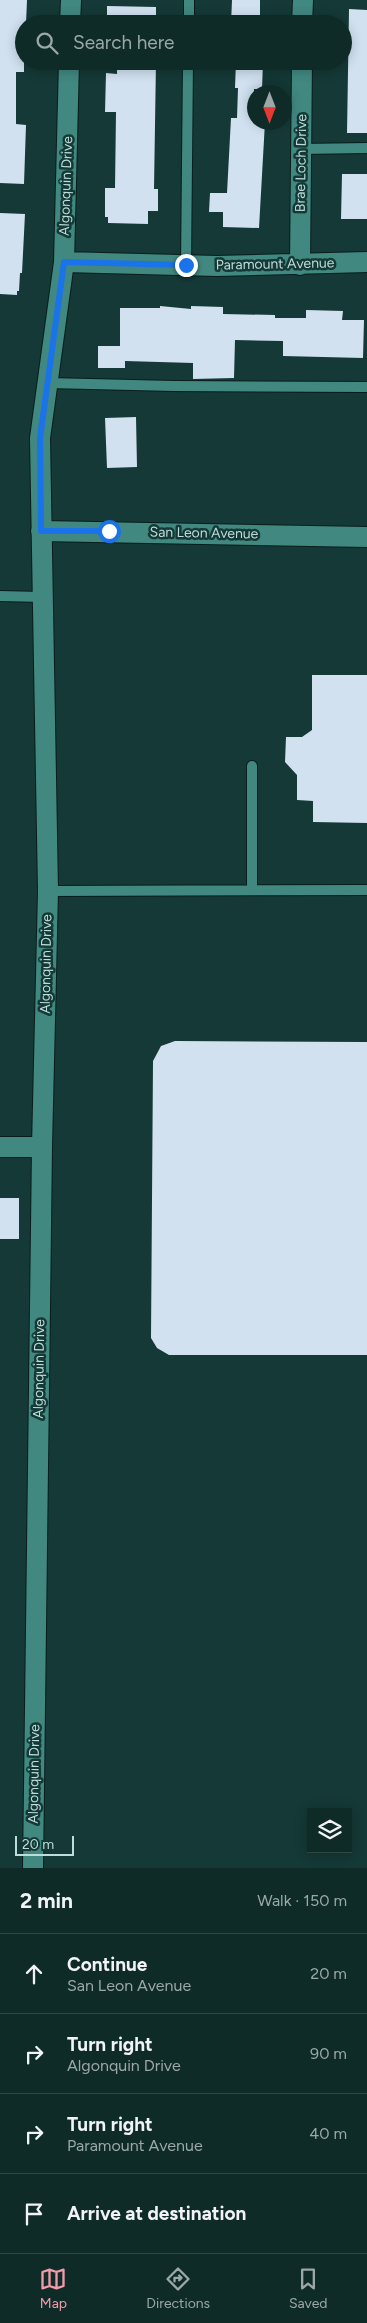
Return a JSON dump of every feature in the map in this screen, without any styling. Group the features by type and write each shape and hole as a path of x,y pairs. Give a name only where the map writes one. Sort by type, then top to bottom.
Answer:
{"street":[{"path":"70,15 71,0"},
{"path":"302,15 303,0"},
{"name":"Algonquin Drive","path":"33,1868 42,1147 48,891 40,438 64,262 69,70"},
{"name":"Brae Loch Drive","path":"300,265 302,70"},
{"name":"Paramount Avenue","path":"64,262 186,265 300,265 367,262"},
{"name":"San Leon Avenue","path":"41,531 367,537"},
{"path":"0,1147 42,1147"}],"lane":[{"path":"188,15 189,0"},
{"path":"186,265 188,70"},
{"path":"301,149 367,148"},
{"path":"48,383 174,386 367,386"},
{"path":"0,596 42,597"},
{"path":"252,766 252,890"},
{"path":"48,891 367,890"}],"building":[{"path":"0,0 27,0 26,15 15,15 15,70 24,70 24,72 16,72 16,124 26,125 24,184 0,183"},
{"path":"232,0 260,0 260,15 231,15"},
{"path":"107,6 156,7 156,15 107,15"},
{"path":"349,9 367,10 367,133 347,133 348,70 352,70 352,15 349,15"},
{"path":"117,70 156,70 154,189 158,189 158,211 148,211 148,224 108,223 108,217 105,217 105,188 115,188 116,112 105,112 106,73 117,74"},
{"path":"236,70 263,70 262,85 247,85 247,130 265,130 259,228 223,227 223,212 209,212 210,193 227,193 231,118 237,118 238,88 235,88"},
{"path":"342,174 367,174 367,219 341,219"},
{"path":"0,213 25,214 22,273 20,273 17,295 0,294"},
{"path":"160,306 191,309 191,306 223,307 223,314 275,315 275,318 306,318 306,310 343,311 342,320 364,320 363,358 283,356 283,341 235,340 234,378 193,379 193,363 125,361 125,368 98,368 98,346 120,346 120,308 160,308"},
{"path":"136,417 137,467 107,468 105,418"},
{"path":"312,675 367,675 367,823 313,822 313,801 297,800 297,775 285,762 286,737 302,737 312,730"},
{"path":"175,1041 367,1042 367,1355 169,1355 157,1348 151,1338 153,1061 161,1046"},
{"path":"0,1198 19,1198 19,1239 0,1239"}],"route":[{"path":"109,531 41,531 40,438 64,262 186,265"}]}
